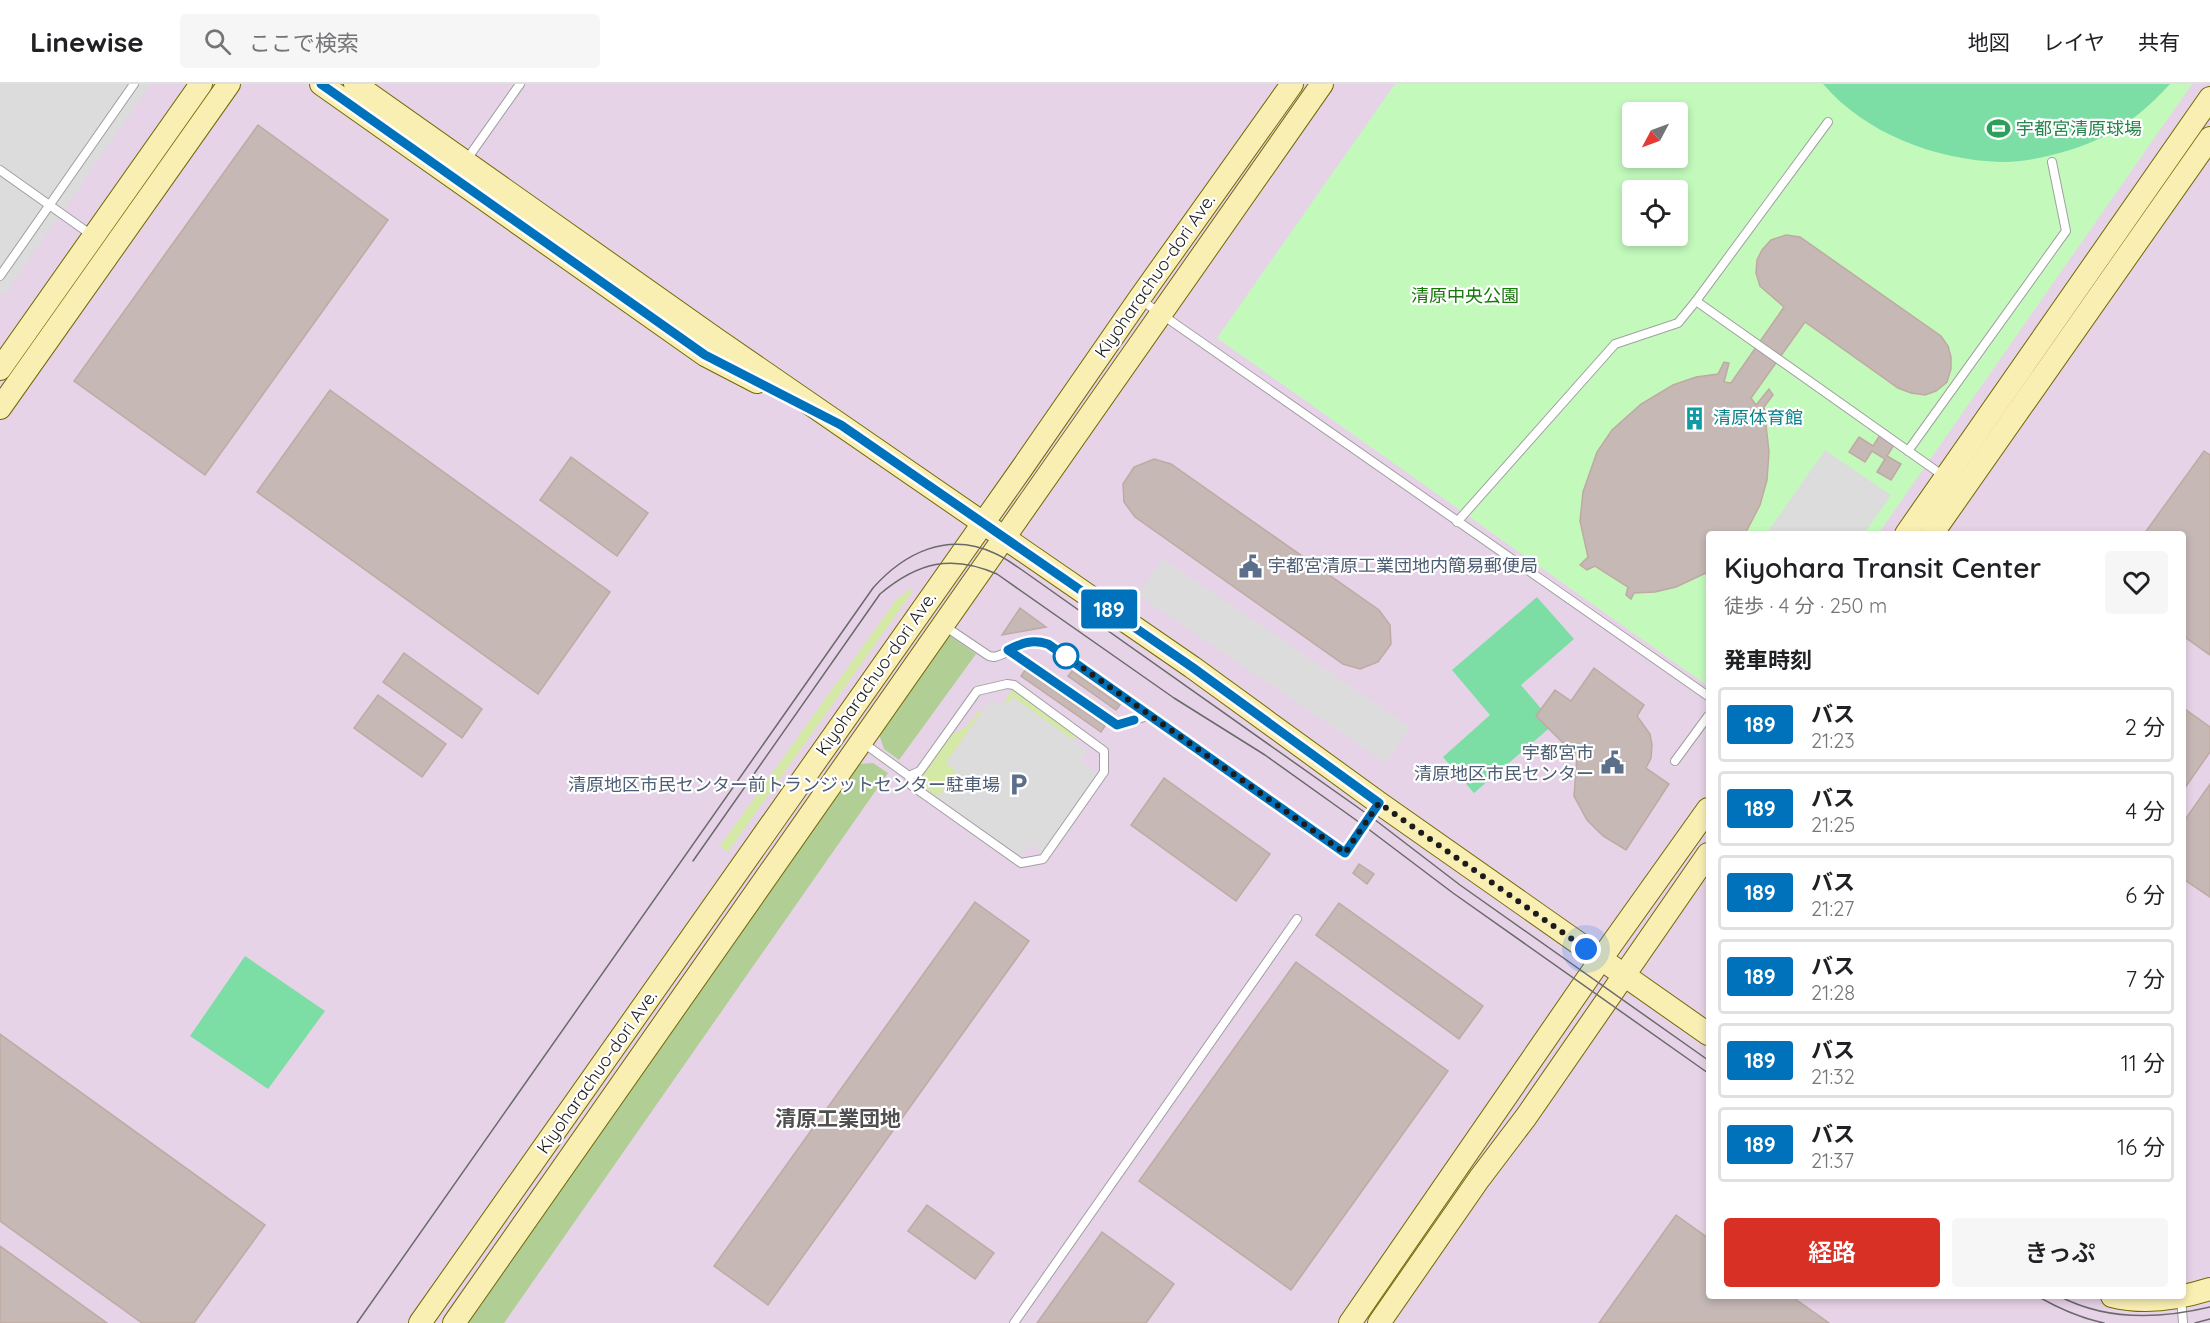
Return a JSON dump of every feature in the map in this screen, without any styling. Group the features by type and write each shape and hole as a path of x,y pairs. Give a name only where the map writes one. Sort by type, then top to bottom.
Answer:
{"street":[{"path":"0,408 229,84"},
{"path":"321,84 705,355 841,425"},
{"path":"355,84 841,425 1192,667 1379,803 1706,1033"},
{"name":"Kiyoharachuo-dori Ave.","path":"420,1323 1292,84"},
{"name":"Kiyoharachuo-dori Ave.","path":"454,1323 1322,84"},
{"path":"0,369 199,85"},
{"path":"1908,531 2210,98"},
{"path":"1934,531 2210,138"},
{"path":"1350,1323 1601,959 1706,812"},
{"path":"1378,1323 1479,1179 1527,1117 1706,857"},
{"path":"2186,1296 2210,1289"},
{"path":"2141,1299 2161,1299"}],"lane":[{"path":"0,276 135,84"},
{"path":"465,162 520,84"},
{"path":"1457,522 1615,344 1678,323 1827,122"},
{"path":"1908,451 2066,231 2052,162"},
{"path":"0,170 93,236"},
{"path":"1139,299 1706,695"},
{"path":"1696,301 1945,477"},
{"path":"943,625 989,656 999,656 1027,641 1038,640 1048,644 1345,853 1379,803"},
{"path":"1008,650 1117,725 1151,715"},
{"path":"862,742 909,776 911,785 1021,863 1042,859 1104,772 1104,751 1014,686 1007,684 978,691 920,771 909,776"},
{"path":"1676,761 1706,719"},
{"path":"1014,1323 1297,919"},
{"path":"2181,1299 2183,1323"}],"shaded area":[{"path":"0,84 2210,84 2210,1323 0,1323"},
{"path":"0,84 151,84 4,295 0,293"},
{"path":"1825,450 1891,495 1866,531 1768,531"},
{"path":"1163,559 1410,727 1386,763 1138,595"},
{"name":"清原地区市民センター前トランジットセンター駐車場","path":"1013,697 1088,751 1081,762 1097,774 1042,852 1030,844 1021,857 938,797 956,771 946,764 991,699 1001,706 1005,700 1009,703"}],"green space":[{"name":"清原中央公園","path":"1395,84 2192,84 1880,531 1706,531 1706,685 1217,338"},
{"name":"宇都宮清原球場","path":"1823,84 2170,84 2139,114 2103,137 2053,155 2001,162 1952,156 1904,141 1860,117 1840,102"},
{"path":"910,589 913,591 728,852 720,846 896,600"},
{"path":"1537,597 1574,639 1521,685 1554,724 1474,793 1443,757 1490,715 1452,670"},
{"path":"949,635 976,654 899,760 884,749 879,734"},
{"path":"1013,689 1076,735 1073,740 1013,697 1009,703 1005,700"},
{"path":"980,710 982,711 946,763 956,771 938,797 917,782 951,735 966,727"},
{"path":"873,763 888,773 504,1323 468,1323 859,764"},
{"path":"245,956 325,1011 268,1089 190,1036"}],"building":[{"path":"258,125 388,220 205,475 74,381"},
{"name":"清原体育館","path":"1786,235 1800,237 1941,336 1948,346 1951,357 1951,369 1947,382 1936,391 1925,395 1898,388 1805,322 1751,398 1756,405 1769,389 1773,395 1764,407 1769,452 1767,480 1760,505 1747,531 1706,531 1706,573 1676,587 1655,592 1634,593 1631,599 1626,595 1628,587 1595,566 1587,570 1580,565 1588,557 1580,521 1583,492 1597,452 1612,430 1641,404 1673,385 1696,377 1718,374 1724,362 1729,363 1724,382 1731,383 1784,307 1760,286 1756,273 1757,260 1771,240"},
{"path":"330,390 610,592 538,694 257,492"},
{"path":"1880,435 1894,445 1887,456 1901,464 1891,480 1877,472 1885,459 1872,451 1865,462 1849,452 1859,437 1873,446"},
{"path":"2204,451 2210,455 2210,655 2186,638 2186,531 2146,531"},
{"path":"571,457 648,513 617,556 540,500"},
{"path":"1154,459 1171,464 1379,610 1390,625 1391,644 1378,662 1360,669 1343,664 1135,517 1124,502 1123,484 1134,467"},
{"path":"1020,608 1046,627 1002,635"},
{"path":"404,653 482,709 462,738 383,682"},
{"name":"宇都宮市 清原地区市民センター","path":"1594,668 1644,705 1637,716 1650,734 1652,745 1651,758 1646,768 1669,784 1626,850 1603,836 1587,820 1574,796 1577,757 1536,716 1555,690 1571,701"},
{"path":"1025,670 1105,726 1101,732 1021,676"},
{"path":"1072,671 1120,705 1116,710 1068,676"},
{"path":"378,695 446,744 422,777 354,728"},
{"path":"2186,710 2210,727 2210,752 2186,786"},
{"path":"1164,778 1270,854 1236,901 1131,825"},
{"path":"2210,784 2210,897 2186,881 2186,818"},
{"path":"1359,864 1374,874 1367,884 1353,873"},
{"path":"975,902 1029,941 768,1305 714,1266"},
{"path":"1339,903 1483,1006 1459,1039 1316,935"},
{"path":"1296,962 1448,1071 1291,1290 1139,1181"},
{"path":"0,1034 265,1225 194,1323 142,1323 0,1221"},
{"path":"927,1205 994,1253 975,1279 908,1231"},
{"path":"1676,1215 1706,1237 1706,1299 1795,1299 1829,1323 1599,1323"},
{"path":"1102,1232 1174,1284 1146,1323 1037,1323"},
{"path":"0,1246 107,1323 0,1323"}],"tram line":[{"path":"357,1323 873,588 885,576 913,556 944,545 960,544 977,547 1012,563 1370,816 1460,885 1706,1059"},
{"path":"693,861 880,594 894,583 922,568 936,564 965,564 997,574 1174,698 1265,755 1453,893 1706,1072"},
{"path":"2042,1299 2069,1312 2104,1323"},
{"path":"2066,1299 2095,1310 2114,1314 2172,1314 2210,1307"},
{"path":"2195,1323 2210,1319"}],"bus line":[{"name":"189","path":"321,84 705,355 841,425 1192,667 1379,803 1345,853 1048,644 1038,640 1027,641 1008,650 1117,725 1134,720"}],"place":[{"name":"宇都宮清原球場","path":"1998,129"},
{"name":"清原体育館","path":"1695,418"},
{"name":"宇都宮清原工業団地内簡易郵便局","path":"1250,566"},
{"name":"宇都宮市 清原地区市民センター","path":"1612,763"},
{"name":"清原地区市民センター前トランジットセンター駐車場","path":"1018,785"}],"district":[{"name":"清原工業団地","path":"838,1119"}],"route":[{"path":"1066,656 1345,853 1379,803 1586,949"}]}
